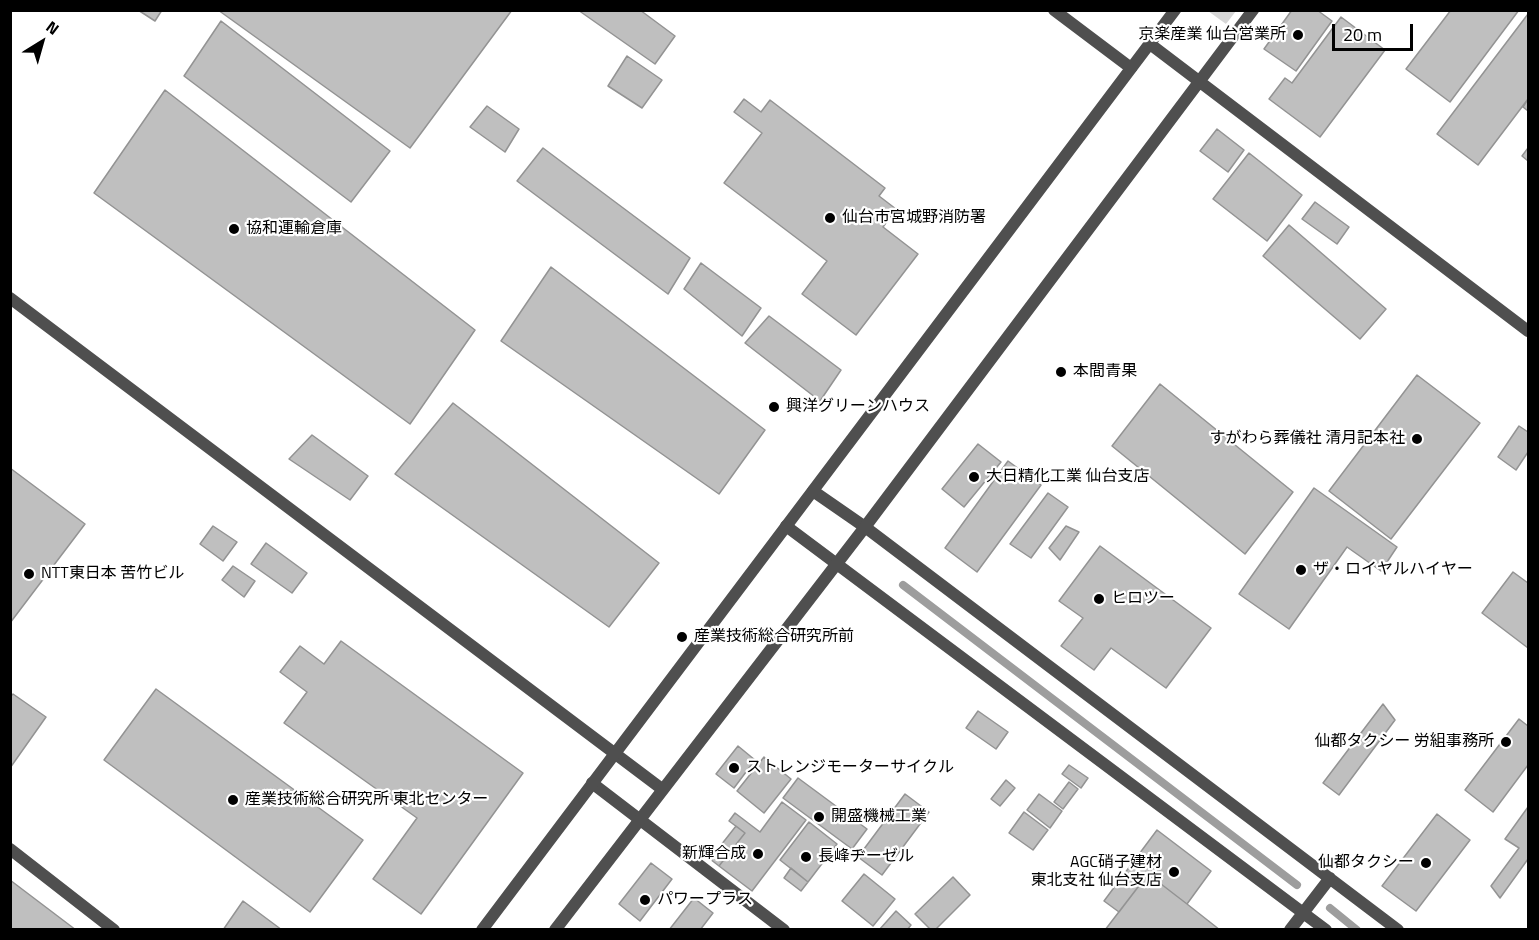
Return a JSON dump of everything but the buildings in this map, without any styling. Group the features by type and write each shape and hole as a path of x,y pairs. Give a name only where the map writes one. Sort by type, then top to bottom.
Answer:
{"street":[{"path":"1054,10 1131,68"},
{"path":"482,930 1175,10"},
{"path":"555,930 865,527 1254,10"},
{"path":"1150,44 1528,331"},
{"path":"10,298 662,789"},
{"path":"813,491 865,527 1398,930"},
{"path":"786,526 1326,930"},
{"path":"592,783 784,930"},
{"path":"10,849 114,930"},
{"path":"1290,930 1330,878"}],"shaded area":[{"path":"1208,11 1236,11 1226,24"}],"waterway":[{"path":"903,585 1297,885"},
{"path":"1330,908 1357,930"}],"place":[{"name":"京楽産業 仙台営業所","path":"1298,35"},
{"name":"仙台市宮城野消防署","path":"830,218"},
{"name":"協和運輸倉庫","path":"234,229"},
{"name":"本間青果","path":"1061,372"},
{"name":"興洋グリーンハウス","path":"774,407"},
{"name":"すがわら葬儀社 清月記本社","path":"1417,439"},
{"name":"大日精化工業 仙台支店","path":"974,477"},
{"name":"ザ・ロイヤルハイヤー","path":"1301,570"},
{"name":"NTT東日本 苦竹ビル","path":"29,574"},
{"name":"ヒロツー","path":"1099,599"},
{"name":"産業技術総合研究所前","path":"682,637"},
{"name":"仙都タクシー 労組事務所","path":"1506,742"},
{"name":"ストレンジモーターサイクル","path":"734,768"},
{"name":"産業技術総合研究所 東北センター","path":"233,800"},
{"name":"開盛機械工業","path":"819,817"},
{"name":"新輝合成","path":"758,854"},
{"name":"長峰ヂーゼル","path":"806,857"},
{"name":"仙都タクシー","path":"1426,863"},
{"name":"AGC硝子建材 東北支社 仙台支店","path":"1174,872"},
{"name":"パワープラス","path":"645,900"}]}
